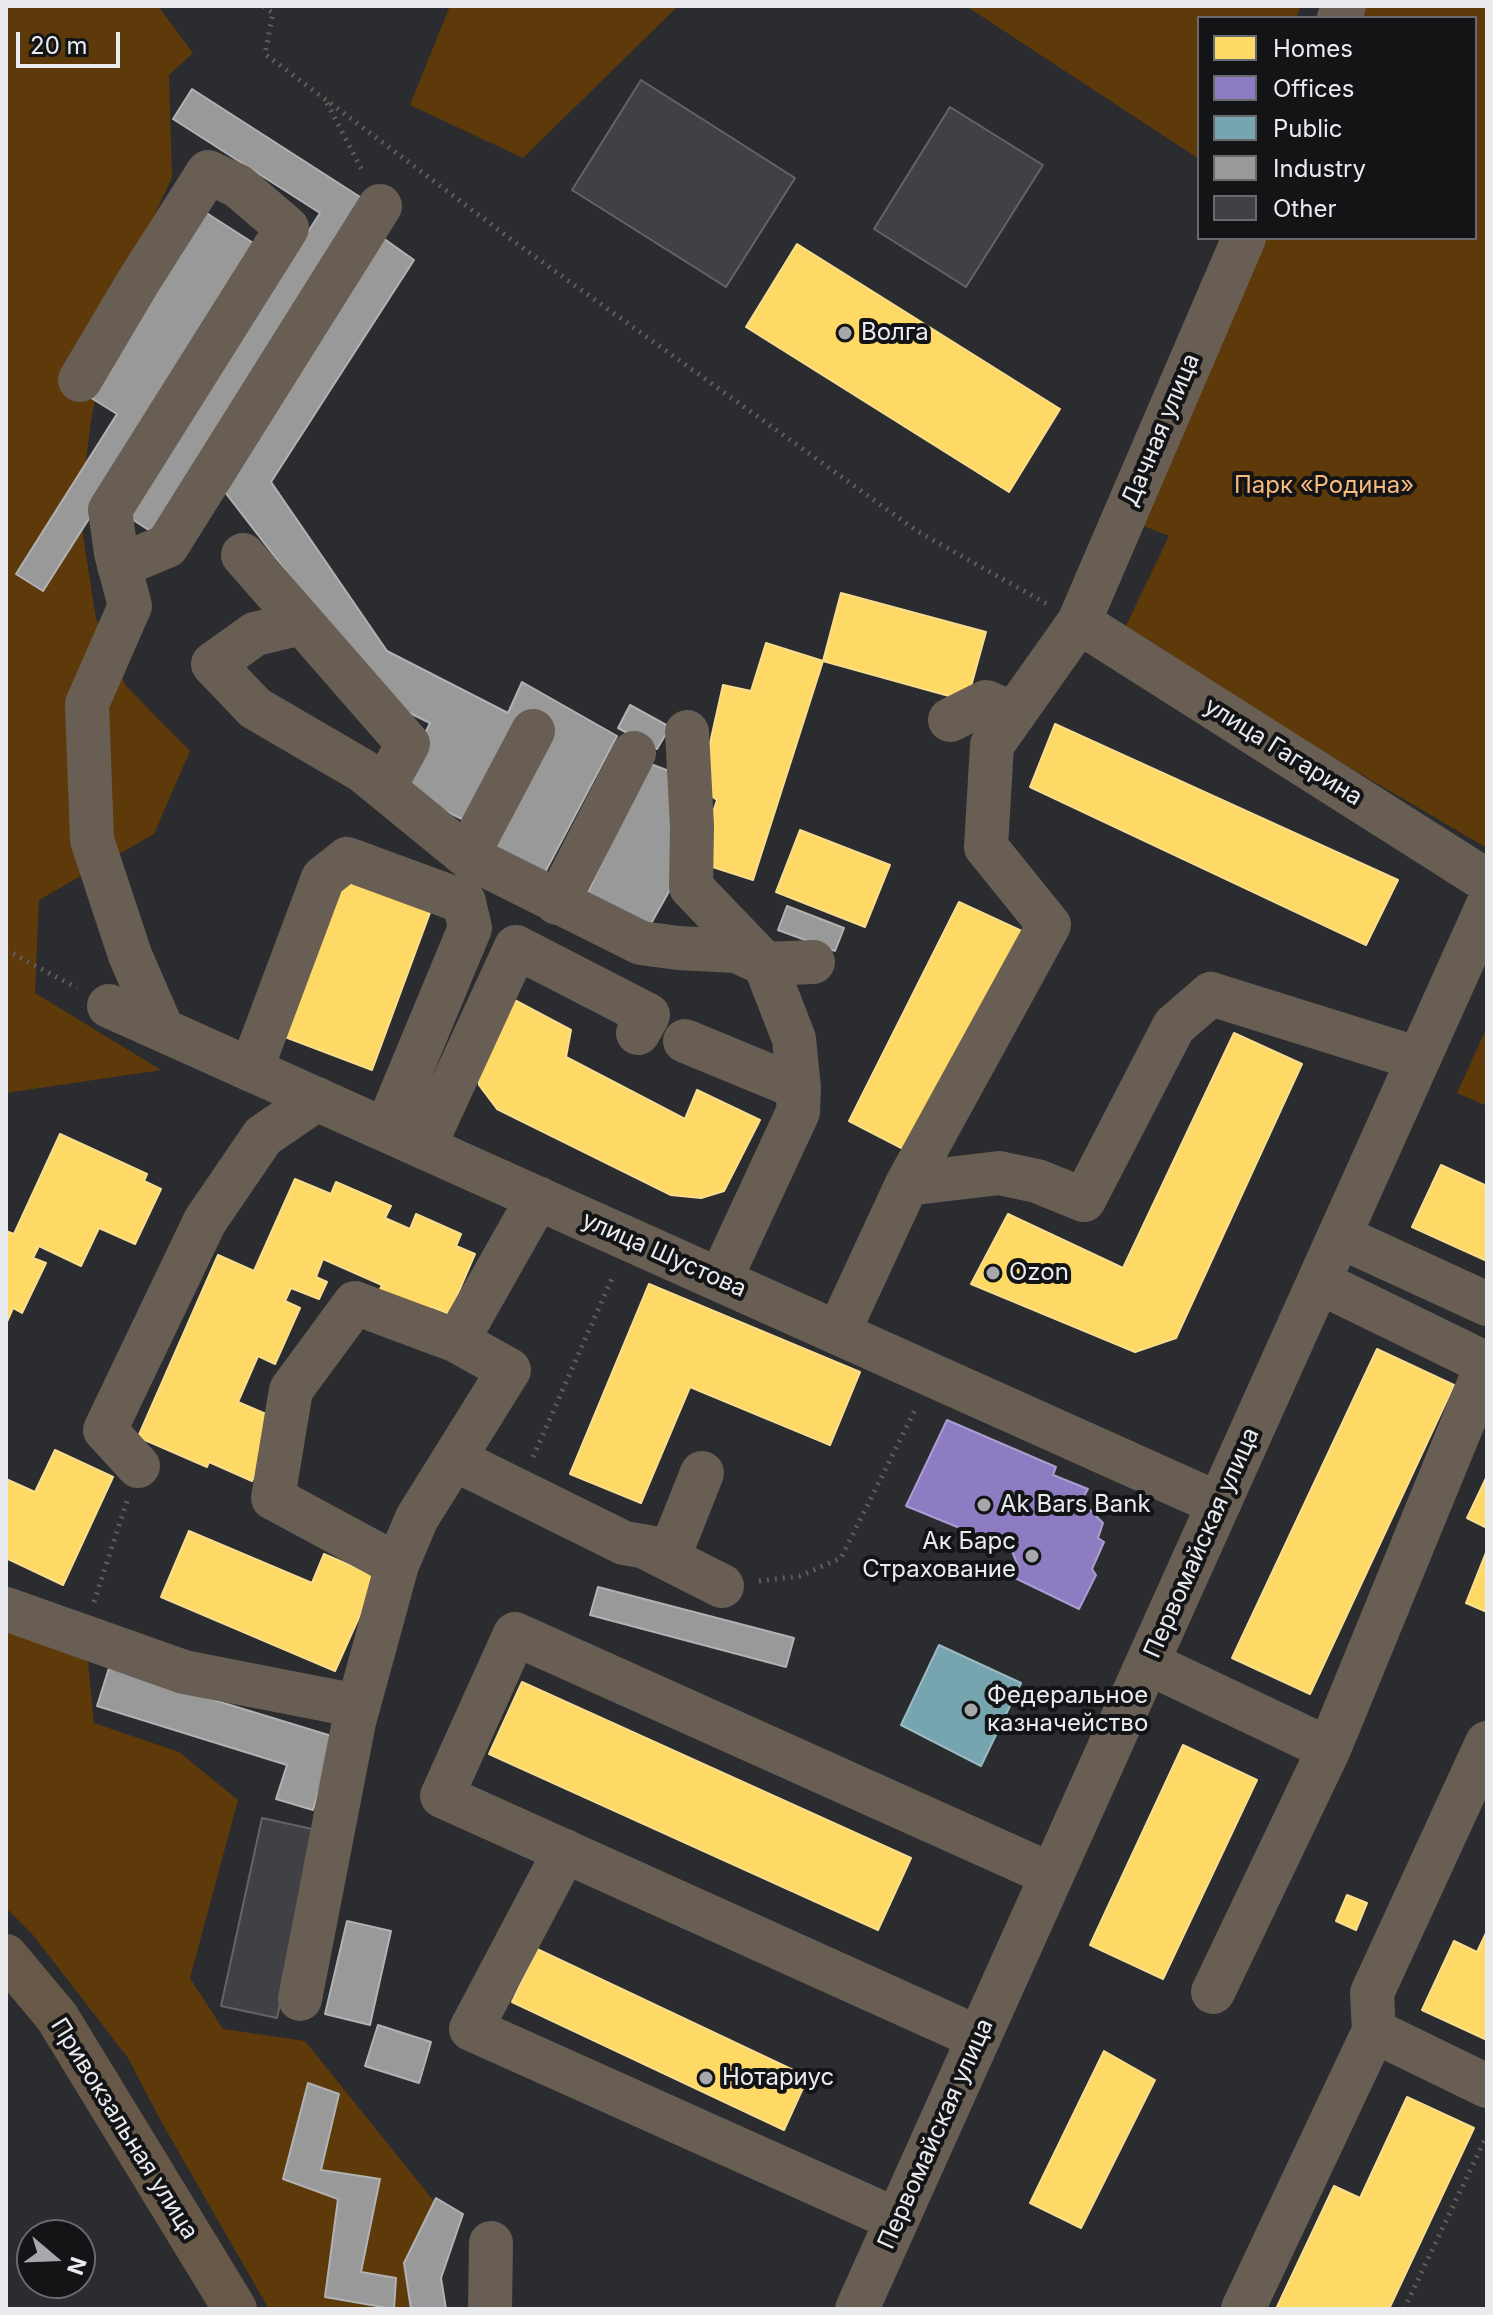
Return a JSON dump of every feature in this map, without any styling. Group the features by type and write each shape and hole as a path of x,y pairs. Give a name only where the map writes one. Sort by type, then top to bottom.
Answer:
{"main road":[{"name":"Привокзальная улица","path":"6,1956 57,2017 235,2309"}],"street":[{"path":"80,380 208,172 238,186 287,228 110,510 119,566 130,606 87,704 92,840 130,955 162,1029"},
{"path":"119,566 167,546 380,206"},
{"name":"Дачная улица","path":"907,1184 1049,925 986,847 992,745 1079,622 1243,240"},
{"path":"243,555 408,744 384,787"},
{"name":"улица Гагарина","path":"1079,622 1487,881"},
{"path":"301,623 255,634 213,664 255,708 363,771 467,856 641,943 736,951 765,964 813,962"},
{"path":"950,720 986,702 1014,714"},
{"path":"467,856 533,731"},
{"path":"687,732 692,826 691,887 765,964 794,1039 799,1088 798,1112 720,1280"},
{"path":"557,903 634,753"},
{"path":"251,1070 323,878 347,859 464,902 470,928 405,1138"},
{"name":"Первомайская улица","path":"857,2309 1487,907"},
{"path":"405,1138 516,947 648,1015 638,1033"},
{"path":"838,1333 907,1184 999,1173 1037,1181 1084,1200 1174,1026 1211,994 1419,1059"},
{"name":"улица Шустова","path":"109,1006 1219,1504"},
{"path":"685,1041 799,1088"},
{"path":"138,1466 105,1430 205,1221 263,1136 317,1099"},
{"path":"457,1341 538,1198"},
{"path":"1339,1236 1487,1304"},
{"path":"1213,1992 1329,1749 1487,1364 1319,1282"},
{"path":"300,1999 358,1706 397,1565 417,1518 509,1370 457,1341 355,1303 291,1390 273,1498 397,1565"},
{"path":"454,1459 624,1543 671,1551 702,1473"},
{"path":"643,1546 722,1586"},
{"path":"6,1609 184,1672 358,1706"},
{"path":"979,2038 442,1796 515,1634 1052,1875"},
{"path":"1148,1663 1329,1749"},
{"path":"1243,2309 1374,2031 1372,1993 1487,1743"},
{"path":"565,1851 471,2029 897,2220"},
{"path":"1374,2031 1487,2086"},
{"path":"490,2309 491,2243"}],"path":[{"path":"263,6 273,13 265,54 520,246 917,531 1079,622"},
{"path":"325,99 380,206"},
{"path":"6,950 109,1006"},
{"path":"518,1490 630,1239"},
{"path":"722,1586 800,1576 841,1558 931,1374"},
{"path":"83,1636 138,1466"},
{"path":"1404,2309 1487,2135"}],"green space":[{"path":"6,6 158,6 193,53 169,75 172,177 111,310 90,427 80,516 96,619 126,686 190,751 154,834 39,900 35,993 161,1070 6,1093"},
{"path":"450,6 678,6 523,158 410,105"},
{"path":"966,6 1301,6 1297,16 1197,16 1197,158"},
{"name":"Парк «Родина»","path":"1359,6 1487,6 1487,848 1122,634 1169,536 1131,521 1256,240 1477,240 1477,16 1355,16"},
{"path":"1487,1027 1487,1106 1457,1093"},
{"path":"6,1602 86,1642 94,1723 179,1752 238,1800 190,1978 223,2029 305,2041 445,2215 428,2309 269,2309 128,2058 33,1935 6,1908"}],"building: Homes":[{"path":"797,244 1060,409 1009,492 746,327"},
{"path":"841,593 986,632 967,701 823,661"},
{"path":"766,643 823,661 753,880 697,862 717,800 700,788 723,685 751,691"},
{"path":"1055,724 1398,880 1366,945 1030,787"},
{"path":"800,830 890,865 865,927 776,892"},
{"path":"343,878 431,910 372,1070 285,1037"},
{"path":"959,902 1026,933 913,1154 849,1121"},
{"path":"507,996 571,1030 566,1057 685,1119 697,1090 760,1120 724,1191 701,1198 671,1195 497,1109 479,1085 478,1056"},
{"path":"1234,1033 1302,1064 1176,1338 1135,1352 971,1284 1008,1214 1123,1268"},
{"path":"60,1134 147,1174 144,1181 161,1189 135,1244 99,1228 81,1266 39,1246 33,1258 46,1263 22,1313 13,1308 6,1324 6,1231 14,1234"},
{"path":"1441,1165 1487,1186 1487,1261 1412,1227"},
{"path":"295,1179 331,1194 336,1182 391,1206 385,1218 410,1229 416,1214 461,1234 456,1246 475,1254 449,1314 432,1307 426,1320 376,1298 382,1285 323,1259 316,1277 327,1282 319,1299 291,1288 285,1301 300,1308 275,1364 258,1356 238,1402 280,1420 252,1481 209,1462 207,1467 138,1437 218,1255 254,1271"},
{"path":"649,1284 860,1372 830,1445 690,1387 641,1503 570,1474"},
{"path":"1377,1349 1454,1385 1310,1694 1232,1658"},
{"path":"55,1450 113,1477 63,1585 6,1558 6,1479 35,1492"},
{"path":"1487,1476 1487,1528 1467,1518"},
{"path":"189,1531 312,1583 324,1554 377,1577 335,1671 161,1597"},
{"path":"1487,1550 1487,1612 1466,1603"},
{"path":"522,1682 911,1858 878,1930 489,1754"},
{"path":"1183,1745 1257,1780 1163,1979 1090,1945"},
{"path":"1347,1895 1367,1903 1356,1930 1336,1921"},
{"path":"1487,1931 1487,2040 1422,2010 1454,1941 1477,1952"},
{"path":"537,1949 808,2077 784,2130 512,2002"},
{"path":"1104,2051 1155,2080 1081,2228 1030,2203"},
{"path":"1407,2097 1474,2128 1389,2309 1276,2309 1334,2186 1360,2198"}],"building: Offices":[{"path":"947,1420 1056,1467 1053,1475 1088,1489 1081,1501 1103,1523 1098,1538 1104,1542 1092,1569 1096,1575 1079,1609 1015,1578 1019,1568 1011,1549 906,1506"}],"building: Public":[{"path":"939,1645 1021,1683 981,1766 901,1725"}],"building: Industry":[{"path":"192,89 371,204 158,536 127,516 320,213 173,119"},
{"path":"205,212 261,248 43,591 16,574 117,414 88,396"},
{"path":"383,238 414,260 271,482 387,651 508,713 522,682 617,736 541,880 491,848 464,820 399,788 430,723 387,702 221,487"},
{"path":"630,705 670,727 657,749 618,728"},
{"path":"648,763 677,774 681,870 644,936 583,903"},
{"path":"787,906 844,928 835,951 778,930"},
{"path":"598,1587 794,1638 786,1667 590,1615"},
{"path":"109,1668 335,1737 313,1810 276,1799 287,1765 97,1706"},
{"path":"347,1921 391,1931 370,2025 325,2014"},
{"path":"378,2025 431,2042 419,2083 365,2066"},
{"path":"308,2083 339,2094 321,2170 380,2179 361,2272 396,2278 394,2309 325,2297 338,2199 283,2179"},
{"path":"436,2198 463,2214 441,2278 446,2309 411,2309 404,2263"}],"building: Other":[{"path":"641,80 795,178 726,287 572,190"},
{"path":"950,107 1043,165 966,287 874,229"},
{"path":"262,1818 317,1830 277,2018 221,2006"}],"place":[{"name":"Волга","path":"845,333"},
{"name":"Ozon","path":"993,1273"},
{"name":"Ak Bars Bank","path":"984,1505"},
{"name":"Ак Барс Страхование","path":"1032,1556"},
{"name":"Федеральное казначейство","path":"971,1710"},
{"name":"Нотариус","path":"706,2078"}]}
